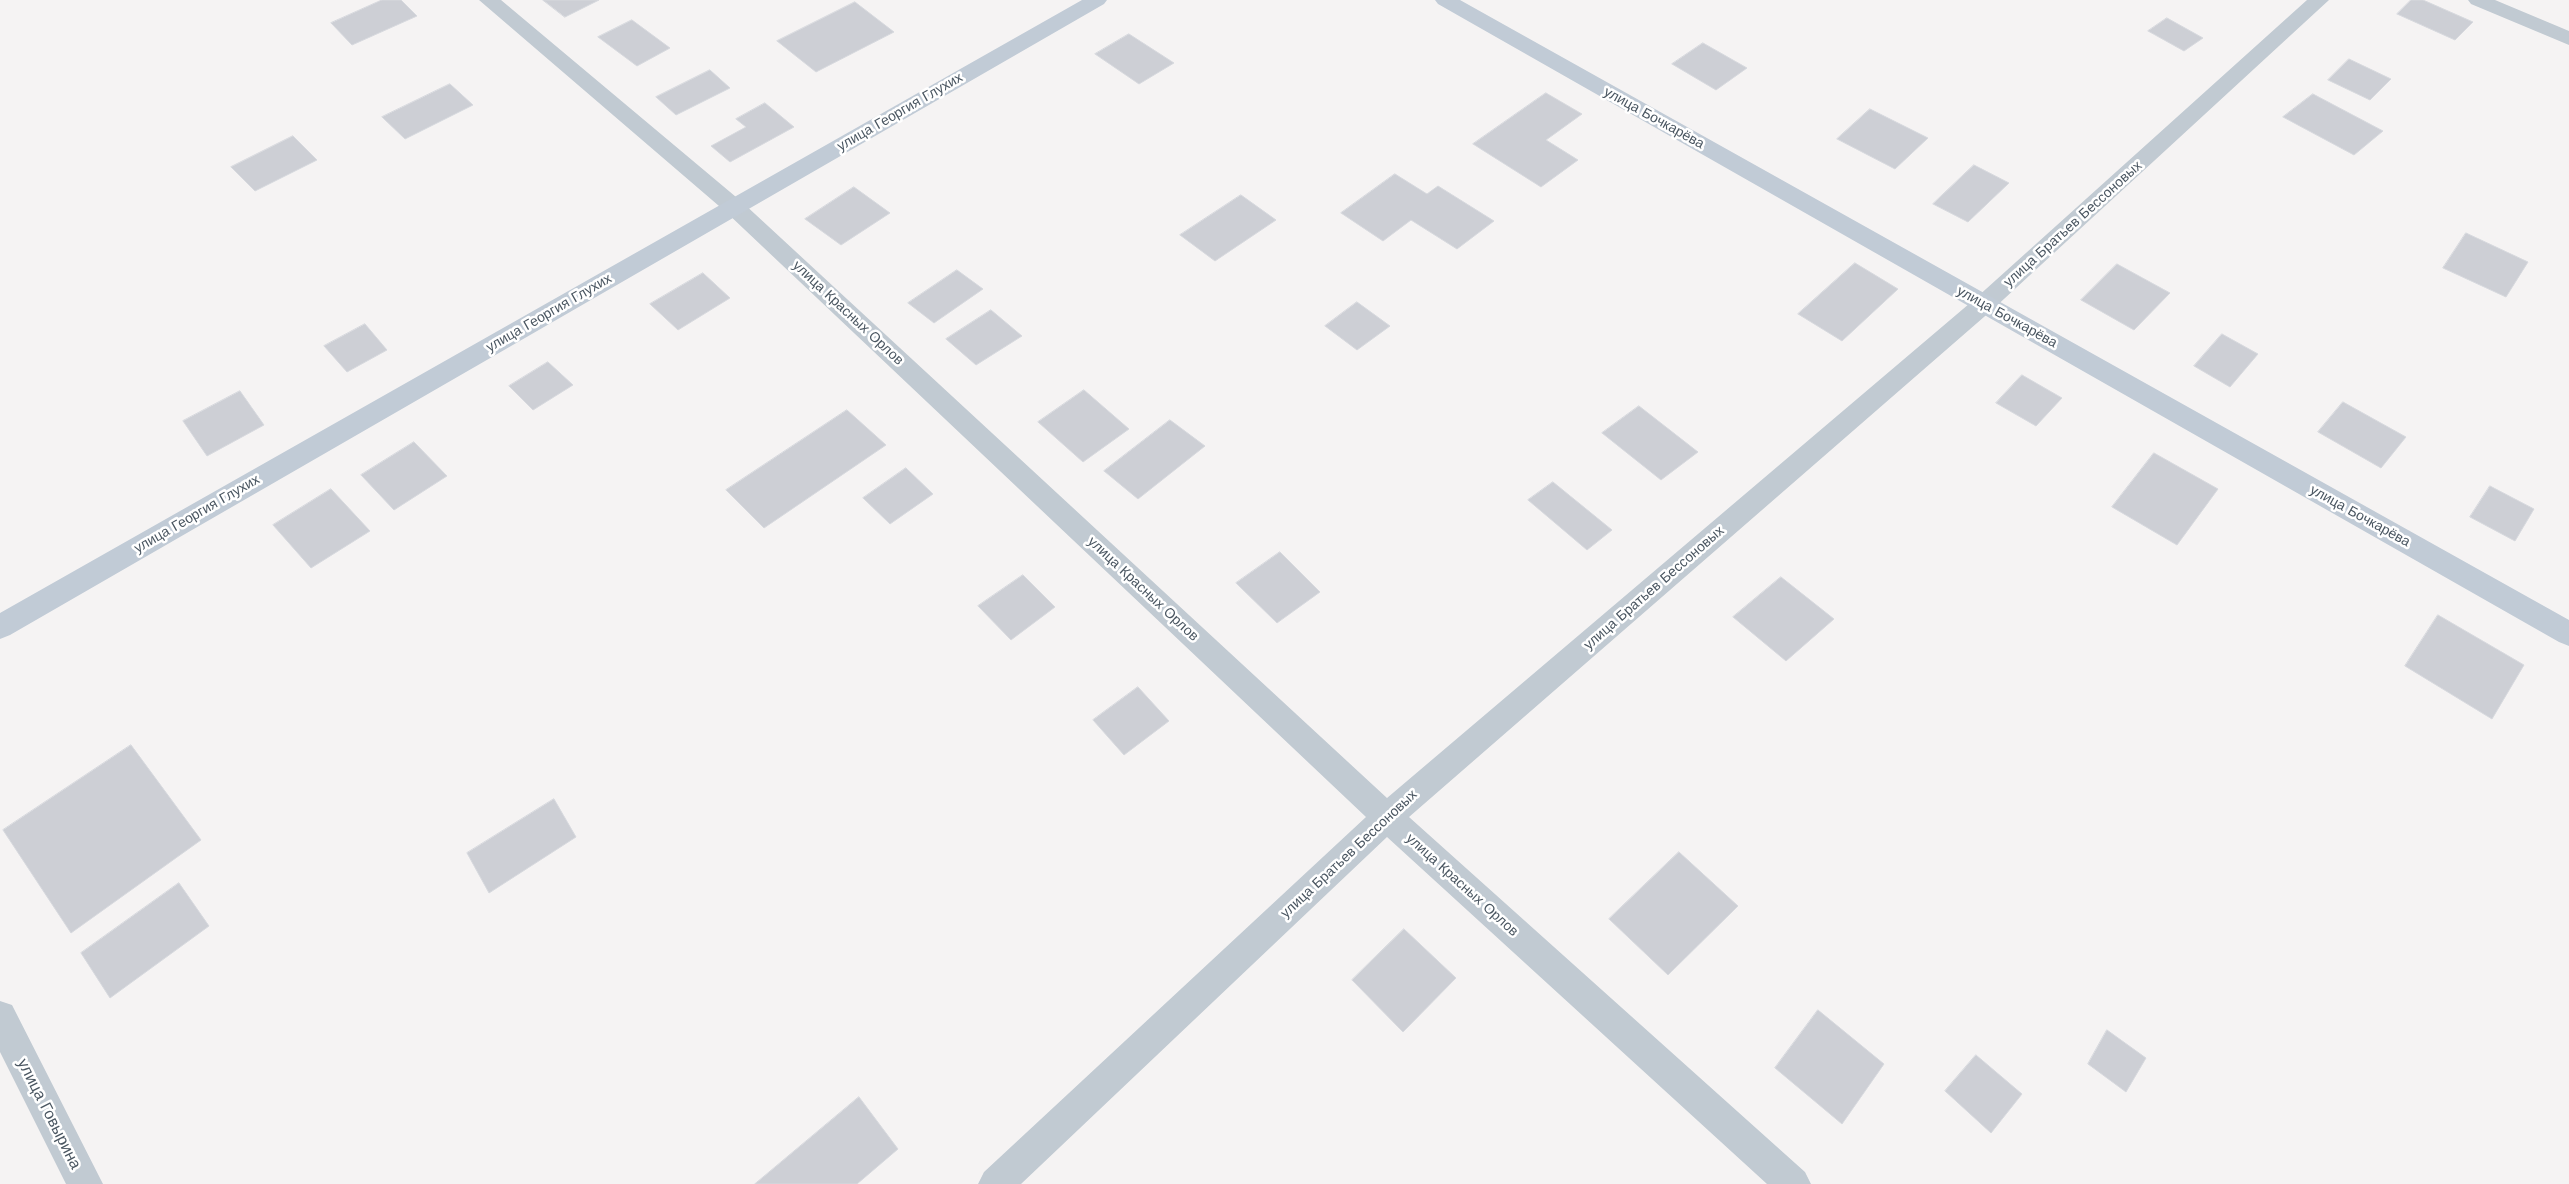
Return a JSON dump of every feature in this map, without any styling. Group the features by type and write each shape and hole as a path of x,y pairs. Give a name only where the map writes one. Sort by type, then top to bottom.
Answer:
{"street":[{"name":"улица Красных Орлов","path":"489,0 734,207 1387,817 1793,1184"},
{"name":"улица Георгия Глухих","path":"0,626 1097,0"},
{"name":"улица Бочкарёва","path":"1445,0 2569,634"},
{"name":"улица Братьев Бессоновых","path":"996,1184 1387,817 1984,304 2319,0"},
{"path":"2478,0 2569,39"},
{"name":"улица Говырина","path":"0,1017 85,1184"}],"building":[{"path":"382,0 401,0 417,16 352,45 331,23"},
{"path":"543,0 599,0 565,17"},
{"path":"2411,0 2423,0 2473,22 2455,40 2397,14"},
{"path":"855,2 894,32 816,72 777,41"},
{"path":"2167,18 2203,38 2184,51 2148,31"},
{"path":"632,20 670,48 637,66 598,37"},
{"path":"1129,34 1174,63 1139,84 1095,54"},
{"path":"1703,43 1747,68 1716,90 1672,64"},
{"path":"2349,59 2391,79 2370,100 2328,80"},
{"path":"710,70 730,88 676,115 656,97"},
{"path":"450,84 473,105 405,139 382,117"},
{"path":"1546,93 1582,114 1546,140 1578,160 1541,187 1473,144"},
{"path":"2313,94 2383,131 2354,155 2283,117"},
{"path":"765,103 794,127 730,162 711,146 746,127 736,119"},
{"path":"1870,109 1928,138 1895,169 1837,139"},
{"path":"293,136 317,160 255,191 231,167"},
{"path":"1974,165 2009,183 1968,222 1933,204"},
{"path":"1395,174 1427,194 1438,186 1494,221 1457,249 1411,220 1383,241 1341,213"},
{"path":"854,187 890,213 841,245 805,219"},
{"path":"1241,195 1276,220 1215,261 1180,235"},
{"path":"2466,233 2528,262 2506,297 2443,268"},
{"path":"1855,263 1898,289 1842,341 1798,314"},
{"path":"2117,264 2170,293 2134,330 2081,300"},
{"path":"957,270 983,289 934,323 908,303"},
{"path":"703,273 730,298 678,330 650,304"},
{"path":"1357,302 1390,326 1357,350 1325,326"},
{"path":"991,310 1022,336 976,365 946,339"},
{"path":"365,324 387,350 347,372 324,346"},
{"path":"2222,334 2258,354 2230,387 2194,366"},
{"path":"548,362 573,385 533,410 509,386"},
{"path":"2022,375 2062,398 2036,426 1996,403"},
{"path":"1084,390 1129,429 1083,462 1038,422"},
{"path":"240,391 264,425 207,456 183,421"},
{"path":"2343,402 2406,437 2381,468 2318,432"},
{"path":"1639,406 1698,452 1661,480 1602,433"},
{"path":"847,410 886,445 764,528 726,490"},
{"path":"1170,420 1205,446 1138,499 1104,471"},
{"path":"414,442 447,476 394,510 361,475"},
{"path":"2154,453 2218,489 2177,545 2112,507"},
{"path":"906,468 933,494 890,524 863,498"},
{"path":"1553,482 1612,530 1587,550 1528,500"},
{"path":"2490,486 2534,509 2515,541 2470,517"},
{"path":"331,489 370,531 311,568 273,525"},
{"path":"1280,552 1320,592 1277,623 1236,583"},
{"path":"1023,575 1055,607 1011,640 978,606"},
{"path":"1781,577 1834,619 1786,661 1733,617"},
{"path":"2438,615 2524,665 2492,719 2405,666"},
{"path":"1138,687 1169,721 1124,755 1093,720"},
{"path":"131,745 201,840 71,933 3,830"},
{"path":"554,799 576,837 489,893 467,853"},
{"path":"1679,852 1738,906 1668,975 1609,919"},
{"path":"179,883 209,926 110,998 81,953"},
{"path":"1404,929 1456,978 1403,1032 1352,980"},
{"path":"1818,1010 1884,1064 1842,1124 1775,1068"},
{"path":"2107,1030 2146,1058 2126,1092 2088,1064"},
{"path":"1976,1055 2022,1094 1991,1133 1945,1091"},
{"path":"859,1097 898,1149 857,1184 755,1184"}]}
